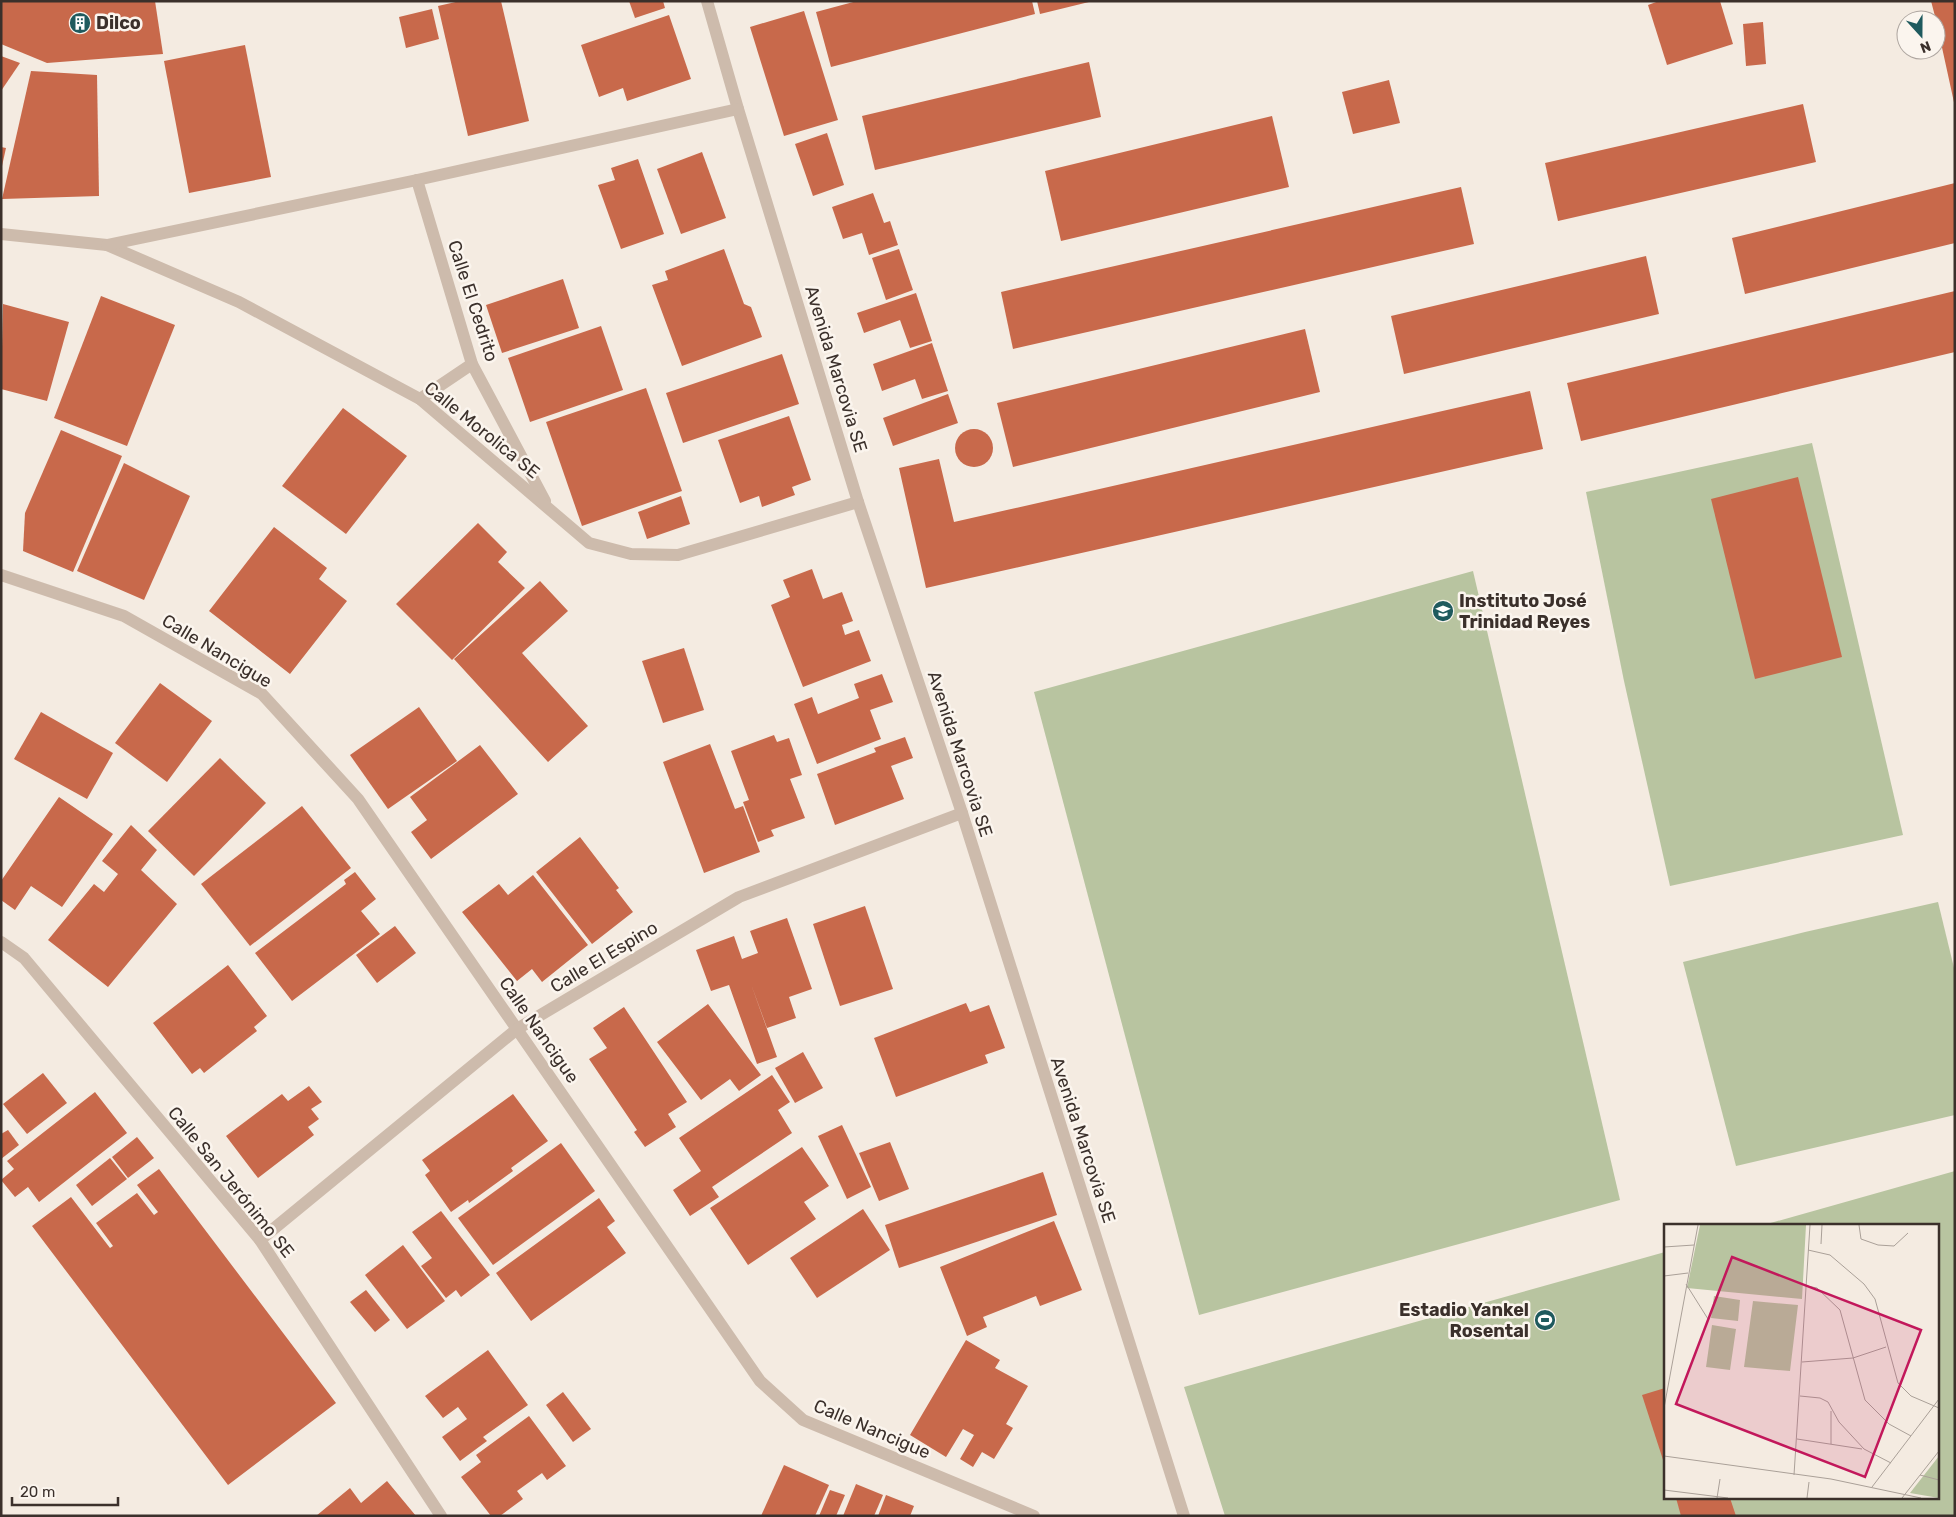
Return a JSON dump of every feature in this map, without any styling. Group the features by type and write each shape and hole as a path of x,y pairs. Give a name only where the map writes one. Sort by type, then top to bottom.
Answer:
{"street":[{"name":"Avenida Marcovia SE","path":"707,1 858,502 962,813 1184,1516"},
{"path":"106,245 417,180 738,109"},
{"name":"Calle El Cedrito","path":"417,180 472,364 549,508"},
{"name":"Calle Morolica SE","path":"1,234 106,245 239,302 420,399 589,543 631,554 678,555 858,502"},
{"path":"420,399 472,364"},
{"name":"Calle Nancigue","path":"1,575 124,616 262,694 358,799 760,1381 803,1420 1034,1516"},
{"name":"Calle El Espino","path":"260,1240 517,1029 739,897 962,813"},
{"name":"Calle San Jerónimo SE","path":"1,942 24,958 260,1240 441,1516"}],"green space":[{"path":"1812,443 1903,835 1670,886 1624,681 1586,492"},
{"path":"1473,571 1620,1200 1199,1315 1034,692"},
{"path":"1938,902 1955,972 1955,1115 1736,1166 1683,962"},
{"name":"Estadio Yankel Rosental","path":"1955,1171 1955,1516 1225,1516 1184,1387 1664,1252 1664,1500 1938,1500 1938,1224 1767,1224"}],"building":[{"name":"Dilco","path":"1,1 155,1 163,54 47,63 1,44"},
{"path":"460,1 501,1 529,121 468,136 438,6"},
{"path":"629,1 663,1 665,8 635,18"},
{"path":"857,1 1032,1 1035,14 831,67 816,12"},
{"path":"1037,1 1089,1 1089,2 1040,14"},
{"path":"1659,1 1720,1 1733,44 1667,65 1648,5"},
{"path":"1931,1 1955,1 1955,107 1945,60 1946,10 1933,10"},
{"path":"432,9 439,39 406,48 399,17"},
{"path":"804,11 838,120 784,136 750,27"},
{"path":"669,15 691,79 627,101 623,88 599,97 581,45"},
{"path":"1763,22 1766,64 1746,66 1743,24"},
{"path":"245,45 271,177 189,193 164,61"},
{"path":"1,56 20,63 1,91"},
{"path":"1089,62 1101,117 875,170 862,116"},
{"path":"31,71 97,75 99,196 2,199"},
{"path":"1389,80 1400,123 1353,134 1342,92"},
{"path":"1803,104 1816,162 1558,221 1545,163"},
{"path":"1272,116 1289,187 1061,241 1045,171"},
{"path":"827,133 844,185 813,196 795,144"},
{"path":"1,147 6,148 2,166 1,166"},
{"path":"702,152 726,218 681,234 657,169"},
{"path":"638,159 664,234 621,249 598,185 615,180 611,168"},
{"path":"1955,183 1955,243 1745,294 1732,238"},
{"path":"1461,187 1474,244 1013,349 1001,292"},
{"path":"873,193 884,223 890,221 898,245 869,255 862,233 843,239 832,207"},
{"path":"724,249 744,304 751,307 762,337 682,366 652,285 668,280 665,271"},
{"path":"899,249 913,290 886,300 872,258"},
{"path":"1646,256 1659,314 1404,374 1391,316"},
{"path":"563,279 579,328 502,353 486,305"},
{"path":"1955,291 1955,352 1581,441 1567,383"},
{"path":"916,293 932,341 910,348 900,320 864,333 857,313"},
{"path":"101,296 175,325 127,446 54,418"},
{"path":"3,304 69,322 47,401 1,389"},
{"path":"601,326 623,390 530,422 508,358"},
{"path":"1305,329 1320,392 1013,467 997,403"},
{"path":"932,343 948,391 922,399 915,379 882,391 873,364"},
{"path":"782,354 799,404 683,443 666,393"},
{"path":"646,388 682,491 582,526 546,422"},
{"path":"1530,391 1543,449 926,588 899,468 939,459 954,522"},
{"path":"948,394 958,423 893,446 883,418"},
{"path":"343,408 407,456 346,534 282,486"},
{"path":"789,416 811,480 792,487 795,495 762,507 759,496 740,503 718,440"},
{"path":"974,429 981,430 987,435 992,441 992,455 987,461 981,466 974,467 967,466 961,461 956,455 955,448 956,441 961,435 967,430"},
{"path":"61,430 122,456 73,572 23,551 25,513"},
{"path":"124,463 190,496 144,600 77,571"},
{"path":"1798,477 1842,657 1755,679 1711,499"},
{"path":"681,496 690,524 647,539 638,512"},
{"path":"478,523 507,552 498,562 525,588 452,660 396,604"},
{"path":"274,527 327,568 319,579 347,601 290,674 209,611"},
{"path":"812,569 823,599 842,592 853,621 842,625 845,635 859,630 871,661 803,687 771,605 790,597 783,580"},
{"path":"540,581 568,611 522,653 588,726 548,762 454,659"},
{"path":"684,648 704,710 663,723 642,661"},
{"path":"882,674 893,702 870,710 881,739 817,764 794,704 812,697 818,714 859,698 854,684"},
{"path":"160,683 212,721 167,782 115,743"},
{"path":"419,707 457,761 388,809 350,755"},
{"path":"41,712 113,753 87,799 14,759"},
{"path":"774,735 777,742 789,738 802,775 790,779 805,818 771,830 774,836 758,842 743,802 749,800 731,751"},
{"path":"905,737 913,758 891,766 904,799 835,825 817,774 876,752 874,748"},
{"path":"710,744 735,809 743,806 760,852 704,873 663,762"},
{"path":"480,745 518,794 431,859 411,832 427,820 410,797"},
{"path":"220,758 266,803 194,876 148,831"},
{"path":"59,797 113,834 62,907 31,886 15,910 1,900 1,881"},
{"path":"302,806 351,868 250,946 201,884"},
{"path":"131,825 157,850 141,870 177,904 108,987 48,940 94,884 104,892 118,874 102,861"},
{"path":"580,837 619,888 616,890 633,912 592,944 536,872"},
{"path":"355,872 376,899 361,911 380,934 292,1001 255,953 346,884 344,880"},
{"path":"533,875 588,945 542,982 532,969 517,981 462,912 499,884 508,895"},
{"path":"865,906 893,989 840,1006 813,924"},
{"path":"787,918 812,989 789,997 796,1018 767,1028 751,984 777,1057 757,1064 729,985 711,991 696,950 734,936 742,959 758,953 750,931"},
{"path":"395,926 416,953 377,983 356,955"},
{"path":"228,965 267,1016 254,1027 257,1031 204,1073 200,1068 192,1074 153,1023"},
{"path":"966,1003 970,1012 989,1005 1005,1048 985,1055 988,1063 896,1097 874,1038"},
{"path":"708,1004 761,1075 739,1091 730,1079 701,1100 657,1042"},
{"path":"624,1007 687,1102 668,1114 676,1127 645,1147 634,1132 637,1130 589,1059 607,1048 593,1028"},
{"path":"803,1052 823,1088 795,1103 775,1068"},
{"path":"43,1073 67,1103 27,1134 3,1104"},
{"path":"772,1075 790,1102 778,1110 792,1133 712,1187 719,1197 690,1216 673,1190 701,1171 679,1138"},
{"path":"309,1086 322,1102 311,1109 319,1119 308,1127 314,1135 258,1178 226,1136 282,1094 288,1101"},
{"path":"95,1092 127,1133 39,1202 28,1187 15,1197 1,1180 14,1169 7,1161"},
{"path":"513,1094 548,1141 511,1168 513,1171 469,1203 468,1200 451,1212 425,1175 430,1171 422,1160"},
{"path":"842,1125 871,1187 847,1199 818,1136"},
{"path":"8,1130 19,1145 1,1159 1,1134"},
{"path":"137,1137 154,1158 128,1178 112,1157"},
{"path":"890,1142 909,1189 879,1201 859,1153"},
{"path":"561,1143 595,1191 493,1265 458,1218"},
{"path":"802,1147 829,1186 804,1202 816,1219 748,1265 710,1208"},
{"path":"110,1158 127,1179 92,1206 76,1185"},
{"path":"159,1169 336,1403 228,1485 32,1226 71,1197 110,1248 113,1246 96,1223 137,1193 154,1215 158,1212 137,1185"},
{"path":"1043,1172 1057,1215 899,1268 885,1225"},
{"path":"599,1198 615,1221 607,1227 626,1253 531,1321 496,1273"},
{"path":"863,1209 890,1250 817,1298 790,1258"},
{"path":"441,1211 490,1275 461,1297 456,1290 446,1298 421,1266 432,1258 412,1232"},
{"path":"1054,1221 1082,1290 1040,1306 1036,1296 983,1317 987,1327 967,1336 940,1267"},
{"path":"403,1245 445,1301 407,1329 365,1275"},
{"path":"366,1290 390,1320 375,1332 350,1302"},
{"path":"966,1340 1000,1360 995,1368 1028,1386 1006,1424 1013,1428 994,1459 982,1452 973,1467 960,1459 974,1435 963,1429 946,1457 910,1435"},
{"path":"488,1350 528,1405 483,1437 487,1441 460,1461 442,1437 467,1419 458,1407 443,1418 425,1396"},
{"path":"1664,1388 1664,1463 1642,1395"},
{"path":"563,1392 591,1429 573,1442 546,1405"},
{"path":"529,1416 566,1466 547,1480 542,1473 517,1491 523,1499 500,1516 491,1516 461,1477 481,1462 476,1455"},
{"path":"784,1465 829,1485 815,1516 761,1516"},
{"path":"387,1481 416,1516 316,1516 350,1488 361,1503"},
{"path":"856,1484 883,1495 874,1516 843,1516"},
{"path":"830,1490 845,1495 836,1516 819,1516"},
{"path":"886,1495 914,1506 910,1516 878,1516"},
{"path":"1677,1500 1731,1500 1736,1516 1681,1516"}],"place":[{"name":"Dilco","path":"80,23"},
{"name":"Instituto José Trinidad Reyes","path":"1443,611"},
{"name":"Estadio Yankel Rosental","path":"1545,1320"}]}
